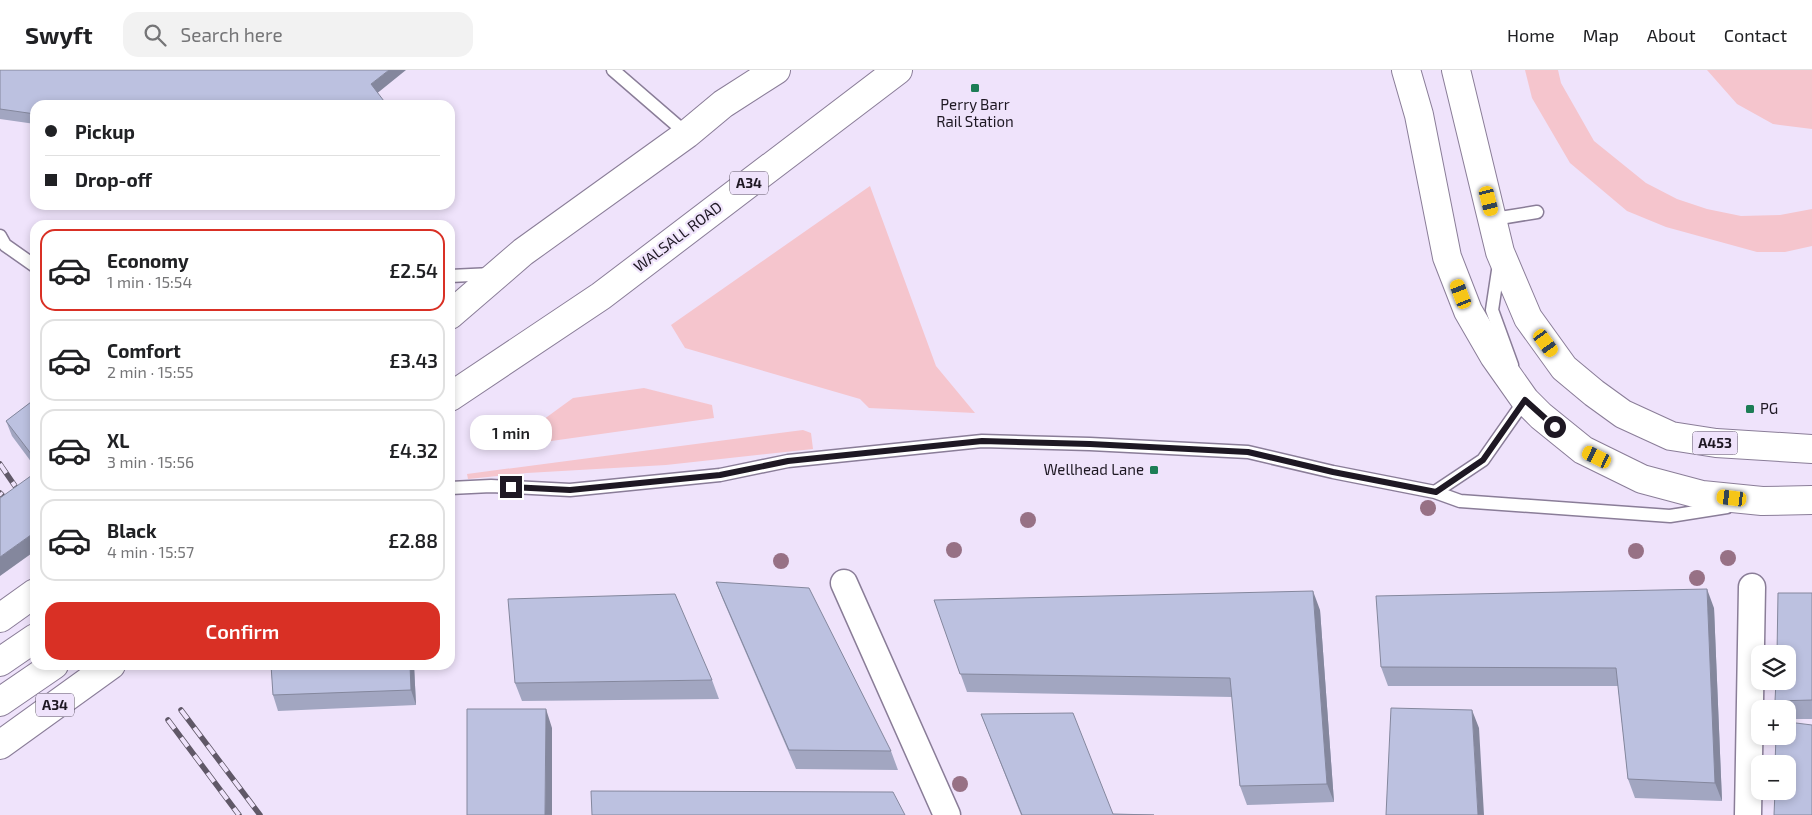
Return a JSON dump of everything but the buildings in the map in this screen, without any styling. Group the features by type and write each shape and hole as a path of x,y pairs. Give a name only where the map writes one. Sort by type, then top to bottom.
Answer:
{"main road":[{"path":"455,311 523,252 687,134 723,104 775,70"},
{"name":"WALSALL ROAD","path":"455,394 601,296 898,70"},
{"path":"1406,70 1420,115 1447,258 1468,312 1494,356 1525,400 1582,450 1642,478 1702,495 1762,501 1812,500"},
{"path":"1456,70 1494,219 1500,252"},
{"name":"A453","path":"1500,252 1528,318 1564,368 1623,414 1671,436 1716,443 1812,449"},
{"path":"0,618 30,597"},
{"path":"0,662 30,641"},
{"name":"A34","path":"0,702 47,670"},
{"name":"A34","path":"0,745 104,670"}],"street":[{"path":"844,583 948,815"},
{"path":"1748,815 1752,587"}],"lane":[{"path":"613,70 687,134"},
{"path":"1494,219 1537,212"},
{"path":"0,236 5,245 30,262"},
{"path":"1436,492 1483,460 1525,400 1492,310 1500,252"},
{"path":"455,276 498,274"},
{"path":"455,488 491,486 570,490 720,475 788,461 982,441 1248,452 1333,472 1436,492 1460,501 1670,516 1762,501"}],"shaded area":[{"path":"1525,70 1558,70 1561,83 1594,141 1646,183 1677,199 1707,209 1741,216 1780,215 1812,209 1812,246 1785,252 1757,252 1666,227 1627,211 1570,163 1532,98"},
{"path":"1707,70 1812,70 1812,129 1773,124 1737,104"},
{"path":"870,186 936,366 975,413 869,408 860,399 685,348 671,325"},
{"path":"644,388 712,405 714,418 516,446 514,441 573,398"},
{"path":"803,430 811,433 813,449 666,465 527,473 468,479 467,474"}],"railway":[{"path":"0,464 15,486"},
{"path":"181,710 260,815"},
{"path":"168,720 239,815"}],"place":[{"name":"Perry Barr Rail Station","path":"975,88"},
{"name":"PG","path":"1750,409"},
{"name":"Wellhead Lane","path":"1154,470"}],"route":[{"path":"511,487 570,490 720,475 788,461 982,441 1248,452 1333,472 1436,492 1483,460 1525,400 1555,427"}]}
